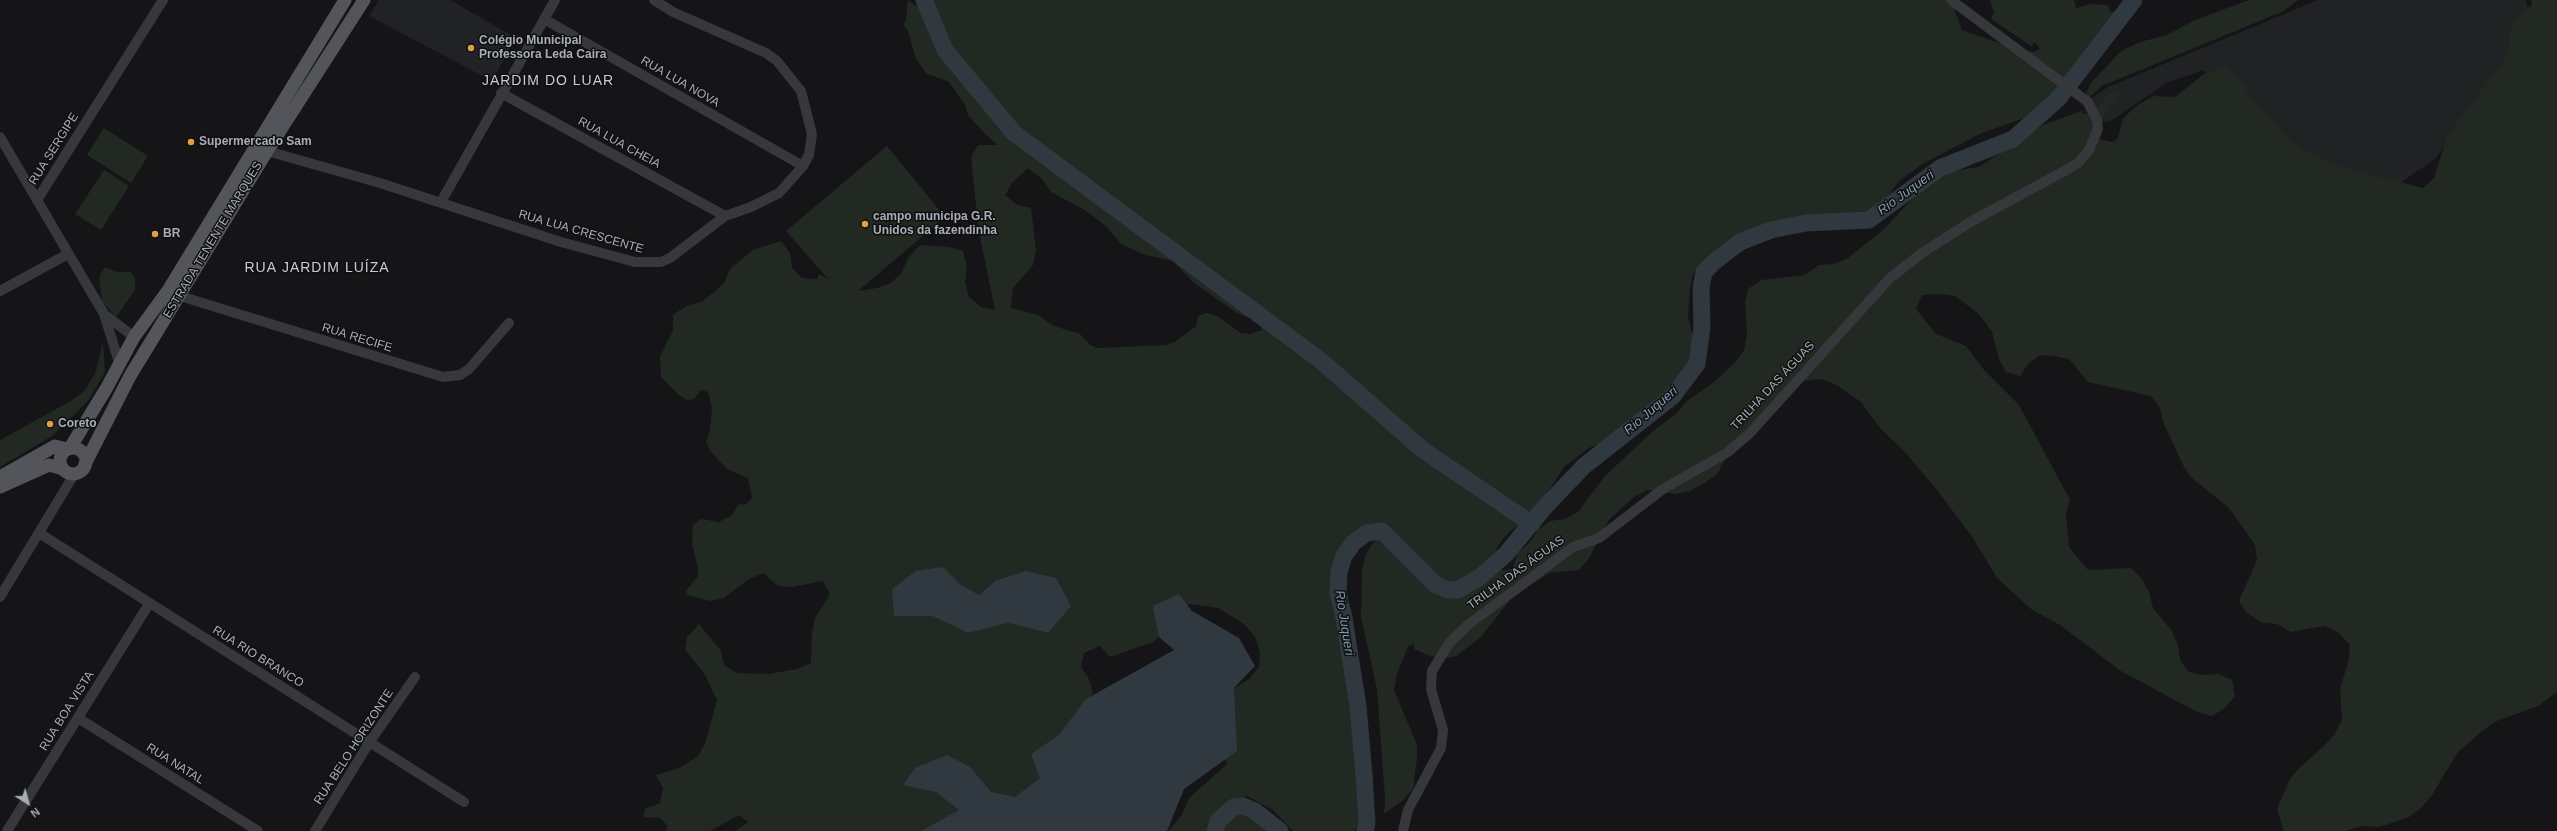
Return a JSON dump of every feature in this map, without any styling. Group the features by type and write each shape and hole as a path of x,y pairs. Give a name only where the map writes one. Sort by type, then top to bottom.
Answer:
{"main road":[{"name":"ESTRADA TENENTE MARQUES","path":"69,449 106,389 119,362 134,337 168,289 345,0"},
{"name":"ESTRADA TENENTE MARQUES","path":"85,464 130,376 267,151 364,0"},
{"path":"130,376 131,368 143,348 134,337"},
{"path":"0,477 55,446 78,449 84,453 85,464 68,471 50,465 0,487"},
{"path":"68,471 61,456 69,449"}],"street":[{"name":"RUA SERGIPE","path":"119,362 104,314 37,200 163,0"},
{"path":"441,202 501,93 555,0"},
{"name":"RUA LUA CRESCENTE","path":"267,151 380,183 561,242 644,264 654,264 670,258 725,216 766,201 791,182 803,166 812,144 810,122 801,91 787,71 766,53 673,12 654,0"},
{"name":"TRILHA DAS ÁGUAS","path":"1403,831 1408,810 1441,748 1444,730 1432,688 1432,671 1450,642 1468,624 1574,547 1599,538 1663,489 1733,447 1750,433 1890,279 1922,253 1972,221 2078,163 2089,150 2098,129 2095,113 2088,102 1951,0"},
{"name":"RUA LUA NOVA","path":"544,19 803,166"},
{"name":"RUA LUA CHEIA","path":"501,93 725,216"},
{"path":"0,137 37,200"},
{"path":"0,291 68,254"},
{"name":"RUA RECIFE","path":"180,296 443,377 460,375 469,369 509,323"},
{"name":"RUA SERGIPE","path":"104,314 134,337"},
{"path":"0,597 59,500 68,471"},
{"name":"RUA RIO BRANCO","path":"39,533 464,802"},
{"name":"RUA BOA VISTA","path":"9,830 149,604"},
{"name":"RUA BELO HORIZONTE","path":"315,831 369,743 415,677"},
{"name":"RUA NATAL","path":"78,718 258,831"}],"shaded area":[{"name":"Colégio Municipal Professora Leda Caira","path":"379,0 450,0 516,38 492,81 369,16"},
{"path":"908,0 920,9 929,0 1947,0 1954,8 1962,30 2016,49 2033,52 2040,49 2035,42 2031,46 1991,19 1994,12 1990,0 2074,0 2076,8 2091,4 2108,5 2110,12 2122,12 2049,99 2024,118 1980,134 1924,163 1900,180 1872,217 1858,223 1779,232 1763,237 1721,254 1693,274 1690,288 1688,317 1695,345 1692,361 1685,373 1653,406 1603,442 1589,448 1565,466 1533,514 1509,532 1499,544 1493,557 1497,571 1512,569 1518,553 1529,543 1538,530 1550,521 1565,519 1578,512 1605,476 1652,432 1677,413 1687,401 1713,383 1735,362 1744,350 1747,334 1745,303 1748,289 1761,280 1805,275 1819,265 1834,264 1848,258 1883,230 1916,195 1923,182 1935,173 1979,167 2043,125 2081,111 2084,114 2091,113 2110,93 2120,92 2094,133 2097,139 2113,142 2118,138 2123,118 2139,104 2154,96 2175,97 2204,74 2225,66 2243,84 2250,98 2272,118 2292,143 2306,152 2349,169 2423,188 2434,178 2448,134 2503,63 2509,49 2509,33 2521,14 2532,5 2531,0 2557,0 2557,692 2538,706 2494,722 2481,732 2457,753 2432,795 2422,807 2409,817 2379,827 2362,826 2345,831 2284,831 2277,809 2290,779 2300,767 2334,735 2342,720 2340,689 2349,659 2350,645 2338,632 2324,626 2291,632 2277,624 2261,622 2247,613 2239,601 2257,560 2255,545 2229,508 2193,479 2184,467 2163,422 2160,408 2151,396 2088,382 2069,359 2054,356 2040,355 2028,364 2020,376 2006,372 1999,359 1992,332 1979,314 1955,296 1940,294 1922,295 1916,309 1936,334 1966,346 1984,370 2019,405 2070,500 2066,514 2069,547 2088,570 2131,568 2142,579 2149,592 2153,608 2172,631 2178,645 2180,660 2189,672 2203,675 2218,674 2232,680 2235,696 2225,708 2212,716 2197,712 2121,671 2060,625 2031,609 1997,578 1973,538 1937,490 1905,452 1880,428 1861,402 1837,385 1821,379 1804,381 1791,391 1726,458 1717,474 1703,484 1690,491 1676,494 1647,490 1634,497 1609,520 1589,558 1579,570 1549,573 1522,591 1510,600 1480,638 1456,656 1442,659 1414,649 1414,643 1408,647 1397,674 1394,690 1417,745 1417,759 1413,789 1403,800 1384,814 1385,799 1377,689 1361,617 1362,571 1365,556 1372,544 1385,533 1372,526 1359,529 1347,537 1341,551 1340,601 1358,661 1363,692 1362,786 1364,801 1372,813 1354,831 1293,831 1273,810 1247,796 1221,812 1212,831 1168,831 1182,815 1189,798 1228,763 1225,760 1209,761 1222,696 1249,679 1259,667 1260,652 1255,637 1244,624 1218,608 1189,604 1176,611 1166,632 1153,642 1110,657 1100,646 1084,653 1081,667 1089,679 1093,693 1077,719 1061,786 923,831 735,831 748,822 739,815 710,831 666,831 667,825 660,818 644,817 645,809 660,803 663,788 656,775 679,768 698,756 705,744 717,700 704,673 685,650 687,637 699,624 721,651 724,665 737,673 768,674 797,669 811,663 812,633 815,618 830,594 823,581 792,587 778,586 763,573 749,579 724,598 710,601 687,595 686,591 698,576 698,568 692,544 693,525 701,519 719,522 732,515 739,504 745,505 752,498 748,478 727,469 711,452 706,442 710,430 712,408 708,392 701,390 694,399 687,400 680,396 661,377 660,357 673,330 673,315 686,306 701,302 713,293 724,283 730,269 753,250 781,241 790,253 792,268 802,278 817,279 819,274 829,280 786,231 887,146 945,217 858,291 877,288 891,283 902,272 908,258 920,245 949,247 963,251 967,266 965,282 969,297 981,307 995,310 979,232 971,157 978,145 998,145 985,134 968,115 965,105 949,82 926,73 916,59 908,31 903,24 906,21","holes":["1028,168 1042,179 1051,192 1085,210 1106,226 1121,244 1145,255 1173,261 1193,282 1237,313 1258,321 1262,330 1250,334 1241,333 1217,316 1206,313 1198,316 1196,326 1176,341 1166,345 1098,348 1090,345 1080,334 1054,326 1038,315 1011,308 1013,288 1033,265 1036,250 1031,208 1017,205 1005,195 1012,183","943,567 960,584 979,595 995,581 1047,633 1008,623 968,633 932,616"]},
{"path":"2249,0 2298,0 2284,11 2102,86 2080,106 2091,83 2121,51 2140,42 2167,35 2195,20"},
{"path":"2318,0 2526,0 2531,23 2481,97 2436,158 2396,186 2340,172 2230,125 2204,70 2166,83 2111,121 2092,124 2082,104 2108,87"},
{"path":"104,128 148,156 131,183 87,155"},
{"path":"104,170 129,186 101,230 75,214"},
{"path":"105,267 116,272 131,272 135,279 135,290 116,317 102,301 99,277"},
{"path":"103,342 105,372 88,401 52,436 0,467 0,440 71,401 84,391 95,374"},
{"path":"943,567 960,584 979,595 995,581 1026,571 1056,578 1071,606 1048,633 1008,623 968,633 932,616 894,616 892,589 916,571"},
{"path":"1179,594 1192,611 1239,638 1255,666 1234,688 1237,751 1184,789 1167,831 921,831 959,810 936,792 903,785 915,768 947,755 970,767 991,792 1015,797 1040,778 1031,754 1059,735 1086,699 1174,650 1159,637 1153,606"},
{"path":"1235,809 1249,813 1275,831 1219,831 1224,820"}],"waterway":[{"path":"924,0 945,50 1014,133 1320,360 1423,450 1532,524"},
{"name":"Rio Juqueri","path":"1365,831 1367,823 1358,706 1344,618 1338,593 1339,572 1344,556 1354,542 1367,533 1382,531 1436,585 1448,590 1458,590 1480,577 1506,554 1543,509 1584,466 1673,396 1697,364 1702,327 1701,288 1704,272 1714,262 1740,242 1771,230 1806,223 1869,220 1940,168 2013,139 2058,99 2134,0"},
{"name":"Rio Juqueri","path":"1215,831 1218,821 1234,807 1243,806 1255,811 1280,831"}],"place":[{"name":"Colégio Municipal Professora Leda Caira","path":"471,48"},
{"name":"Supermercado Sam","path":"191,142"},
{"name":"campo municipa G.R. Unidos da fazendinha","path":"865,224"},
{"name":"BR","path":"155,234"},
{"name":"Coreto","path":"50,424"}],"district":[{"name":"JARDIM DO LUAR","path":"548,81"},
{"name":"RUA JARDIM LUÍZA","path":"317,268"}]}
